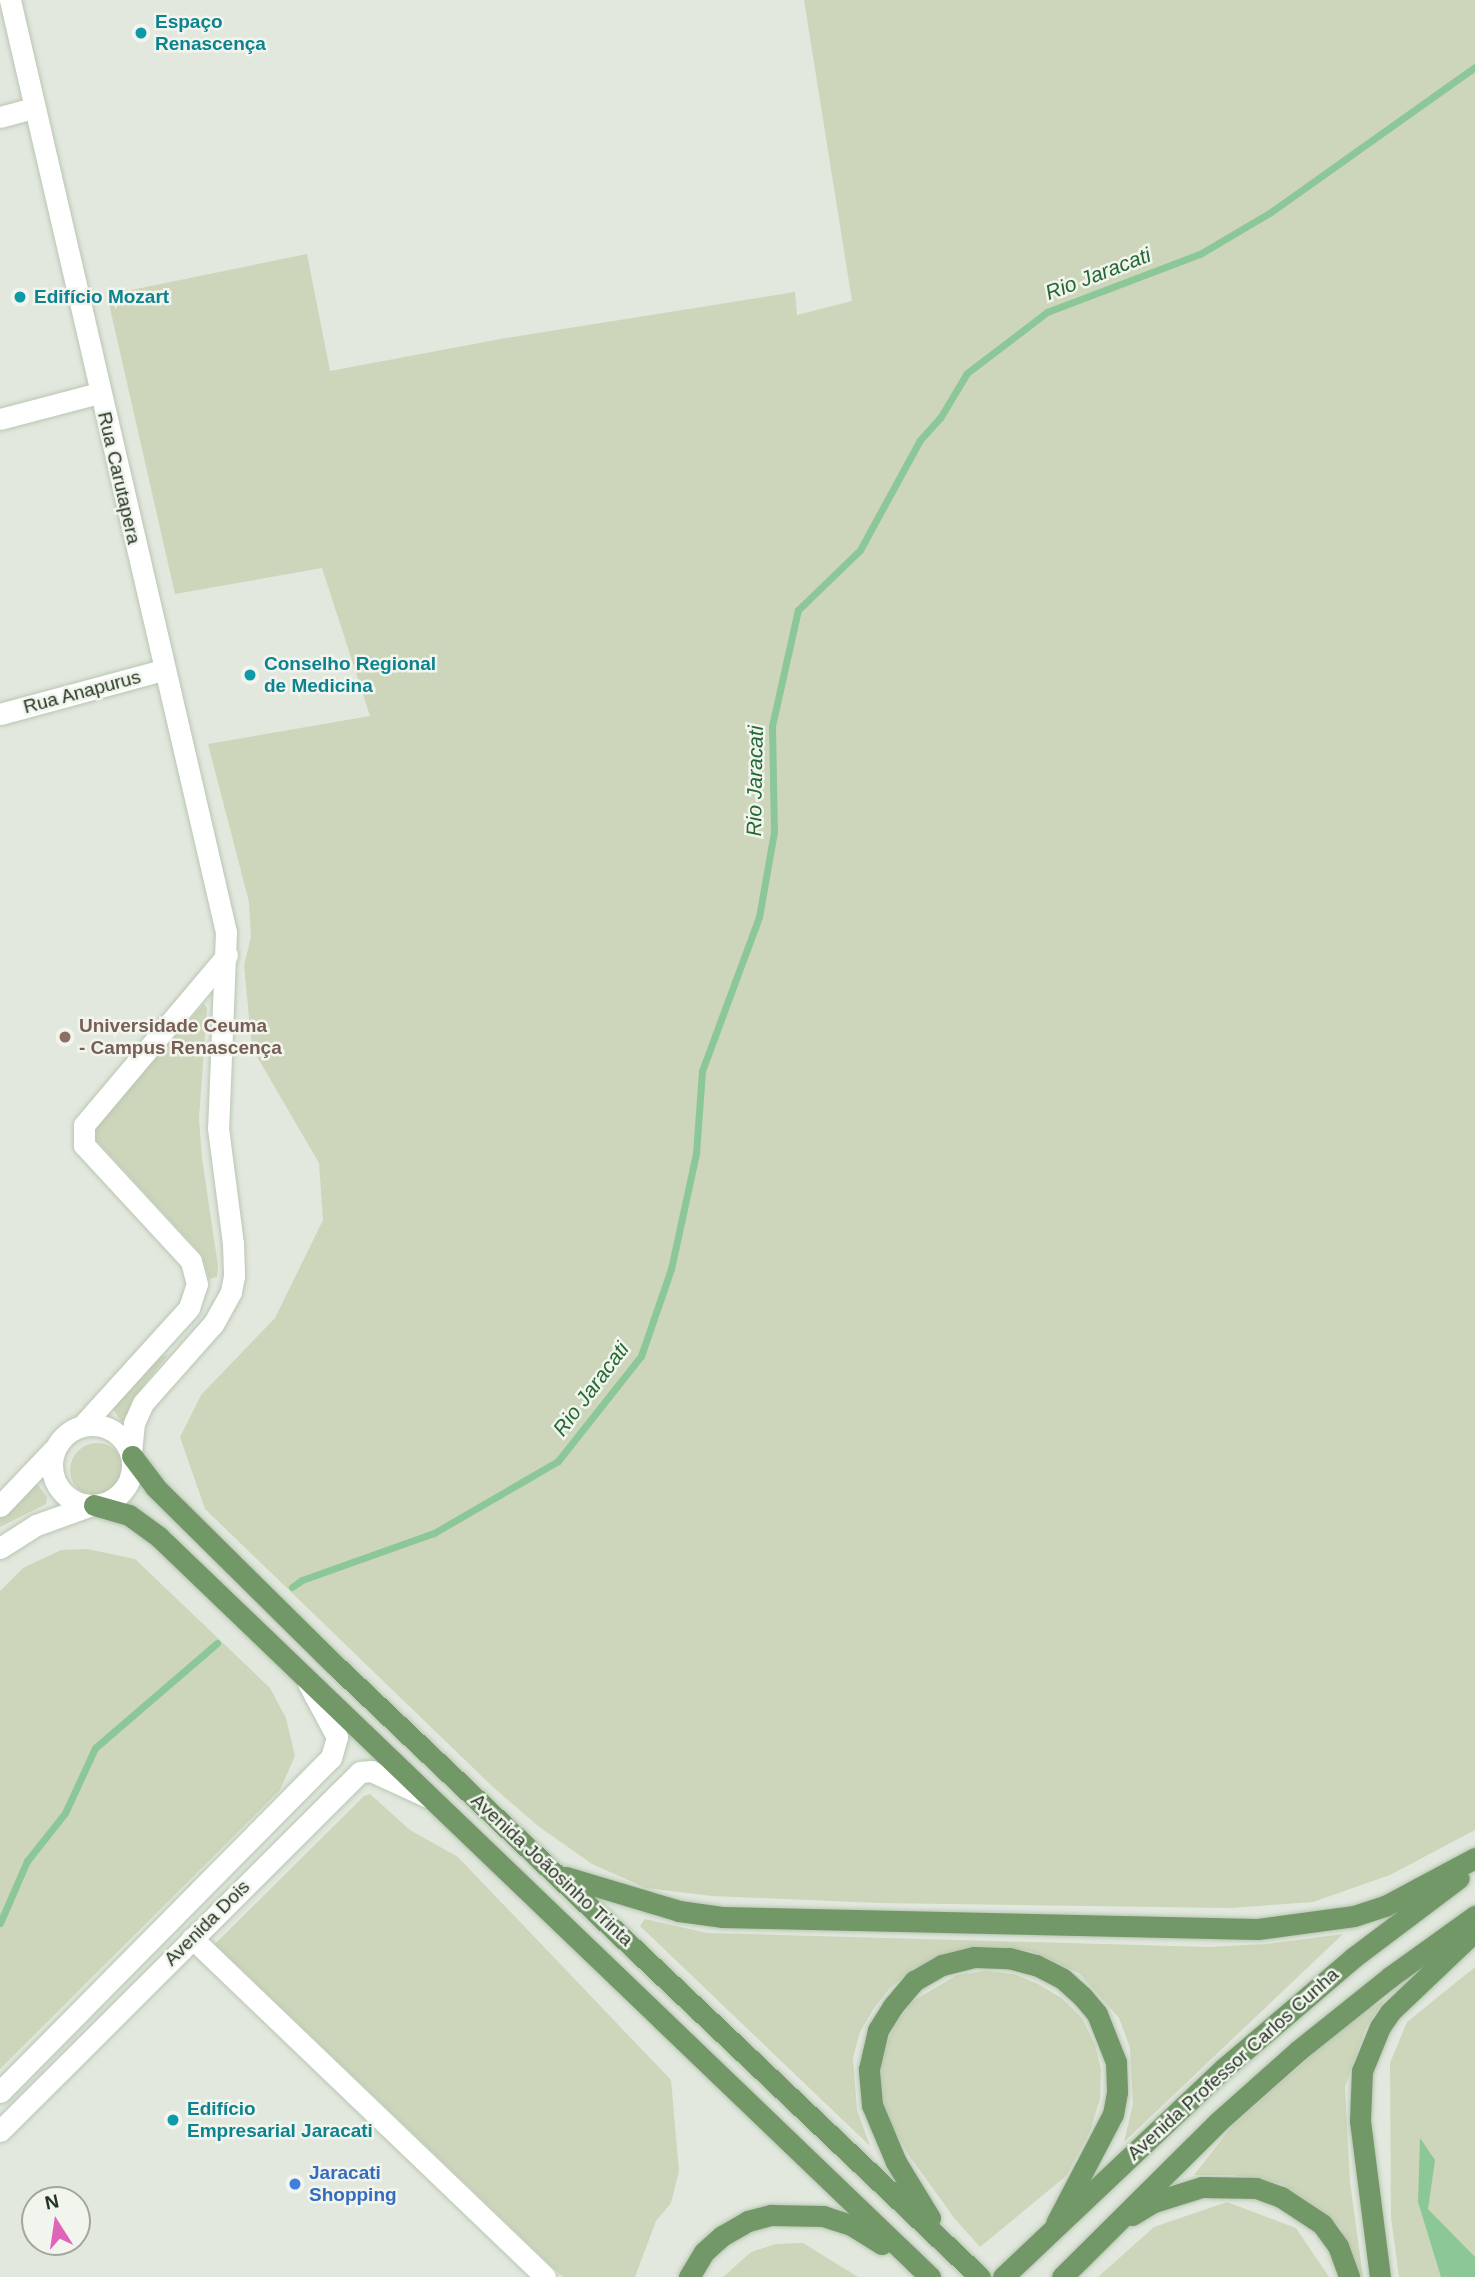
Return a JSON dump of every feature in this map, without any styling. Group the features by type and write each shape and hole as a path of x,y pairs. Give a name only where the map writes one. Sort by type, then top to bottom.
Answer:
{"main road":[{"name":"Rua Carutapera","path":"10,0 163,670 223,918 227,955 218,1128 235,1261 231,1292 214,1324 143,1403 134,1423 131,1455"},
{"path":"0,117 34,108"},
{"path":"0,419 99,393"},
{"name":"Rua Anapurus","path":"0,714 163,670"},
{"path":"82,1426 189,1308 197,1284 191,1261 84,1145 84,1125 227,955"},
{"path":"0,1506 63,1436 82,1426 94,1424 108,1428 124,1440 131,1455 133,1468 125,1490 111,1501 36,1525 0,1548"},
{"path":"54,1449 51,1461 55,1483 72,1500 93,1505"},
{"name":"Avenida Joãosinho Trinta","path":"131,1455 149,1481 297,1628 980,2277"},
{"name":"Avenida Joãosinho Trinta","path":"93,1505 121,1512 144,1524 929,2277"},
{"name":"Avenida Dois","path":"0,2092 331,1758 337,1744 335,1731 303,1675"},
{"name":"Avenida Dois","path":"0,2131 360,1772 371,1771 432,1799"},
{"path":"554,1872 629,1898 679,1911 722,1917 1258,1929 1343,1918 1385,1906 1475,1858"},
{"name":"Avenida Professor Carlos Cunha","path":"1003,2277 1049,2230 1223,2070 1334,1974 1475,1866"},
{"name":"Avenida Professor Carlos Cunha","path":"1068,2271 1219,2121 1299,2050 1390,1977 1475,1916"},
{"path":"1380,2277 1360,2120 1362,2071 1380,2027 1390,2012 1475,1931"},
{"path":"192,1938 545,2277"},
{"path":"943,2241 896,2162 882,2132 872,2105 869,2069 878,2030 893,2006 914,1981 942,1965 974,1957 1009,1958 1035,1965 1063,1979 1097,2014 1116,2062 1117,2082 1113,2114 1049,2230"},
{"path":"1068,2271 1130,2216 1154,2202 1202,2187 1229,2185 1256,2188 1303,2209 1322,2224 1338,2246 1349,2277"},
{"path":"689,2277 704,2252 734,2228 760,2217 795,2213 823,2216 853,2226 929,2277"}],"shaded area":[{"path":"804,0 1475,0 1475,1830 1390,1875 1313,1902 1230,1908 878,1903 712,1896 646,1888 592,1864 538,1826 493,1787 205,1509 180,1437 201,1395 275,1318 323,1220 319,1163 252,1048 244,965 251,937 249,902 208,744 370,716 322,568 175,594 107,295 307,254 330,371 506,338 795,292 797,315 852,301"},
{"path":"204,1004 207,1008 199,1118 202,1158 218,1266 217,1277 209,1279 202,1255 96,1140 94,1133 95,1124"},
{"path":"168,1355 141,1389 125,1421 121,1421 113,1409 117,1399 159,1357"},
{"path":"97,1443 116,1451 124,1470 116,1489 97,1497 78,1489 70,1470 78,1451"},
{"path":"32,1484 38,1485 47,1497 46,1504 0,1527 0,1516"},
{"path":"87,1549 135,1559 270,1688 286,1718 295,1756 280,1790 0,2069 0,1591 23,1568 61,1550"},
{"path":"370,1794 410,1830 458,1857 671,2080 679,2171 671,2203 656,2221 635,2277 563,2277 215,1944 364,1796"},
{"path":"645,1919 707,1933 1209,1947 1266,1944 1343,1934 1124,2142 1133,2104 1130,2048 1119,2018 1079,1973 1030,1951 1003,1948 941,1957 913,1969 890,1988 874,2008 860,2032 853,2058 857,2110 870,2146 640,1926"},
{"path":"1475,1967 1475,2277 1399,2277 1391,2218 1390,2063 1407,2022"},
{"path":"986,1971 1014,1974 1063,1999 1082,2018 1095,2045 1101,2069 1100,2099 1090,2131 1066,2176 980,2247 955,2219 910,2157 886,2115 879,2083 883,2053 894,2026 913,2001 957,1975"},
{"path":"1385,2000 1366,2027 1345,2087 1350,2182 1363,2277 1356,2277 1341,2228 1282,2184 1233,2175 1194,2175 1233,2125 1362,2011"},
{"path":"1420,2138 1435,2160 1428,2209 1475,2257 1475,2277 1441,2277 1418,2202"},
{"path":"1227,2202 1296,2228 1329,2277 1098,2277 1154,2227"},
{"path":"803,2243 858,2277 723,2277 751,2252 776,2244"}],"waterway":[{"name":"Rio Jaracati","path":"292,1587 302,1580 434,1533 558,1461 641,1356 671,1269 696,1153 702,1071 759,917 774,832 772,726 798,610 860,550 920,440 940,418 967,373 1047,312 1200,254 1271,212 1475,67"},
{"name":"Rio Jaracati","path":"0,1923 27,1861 65,1813 95,1748 217,1643"}],"place":[{"name":"Espaço Renascença","path":"141,33"},
{"name":"Edifício Mozart","path":"20,297"},
{"name":"Conselho Regional de Medicina","path":"250,675"},
{"name":"Universidade Ceuma - Campus Renascença","path":"65,1037"},
{"name":"Edifício Empresarial Jaracati","path":"173,2120"},
{"name":"Jaracati Shopping","path":"295,2184"}]}
